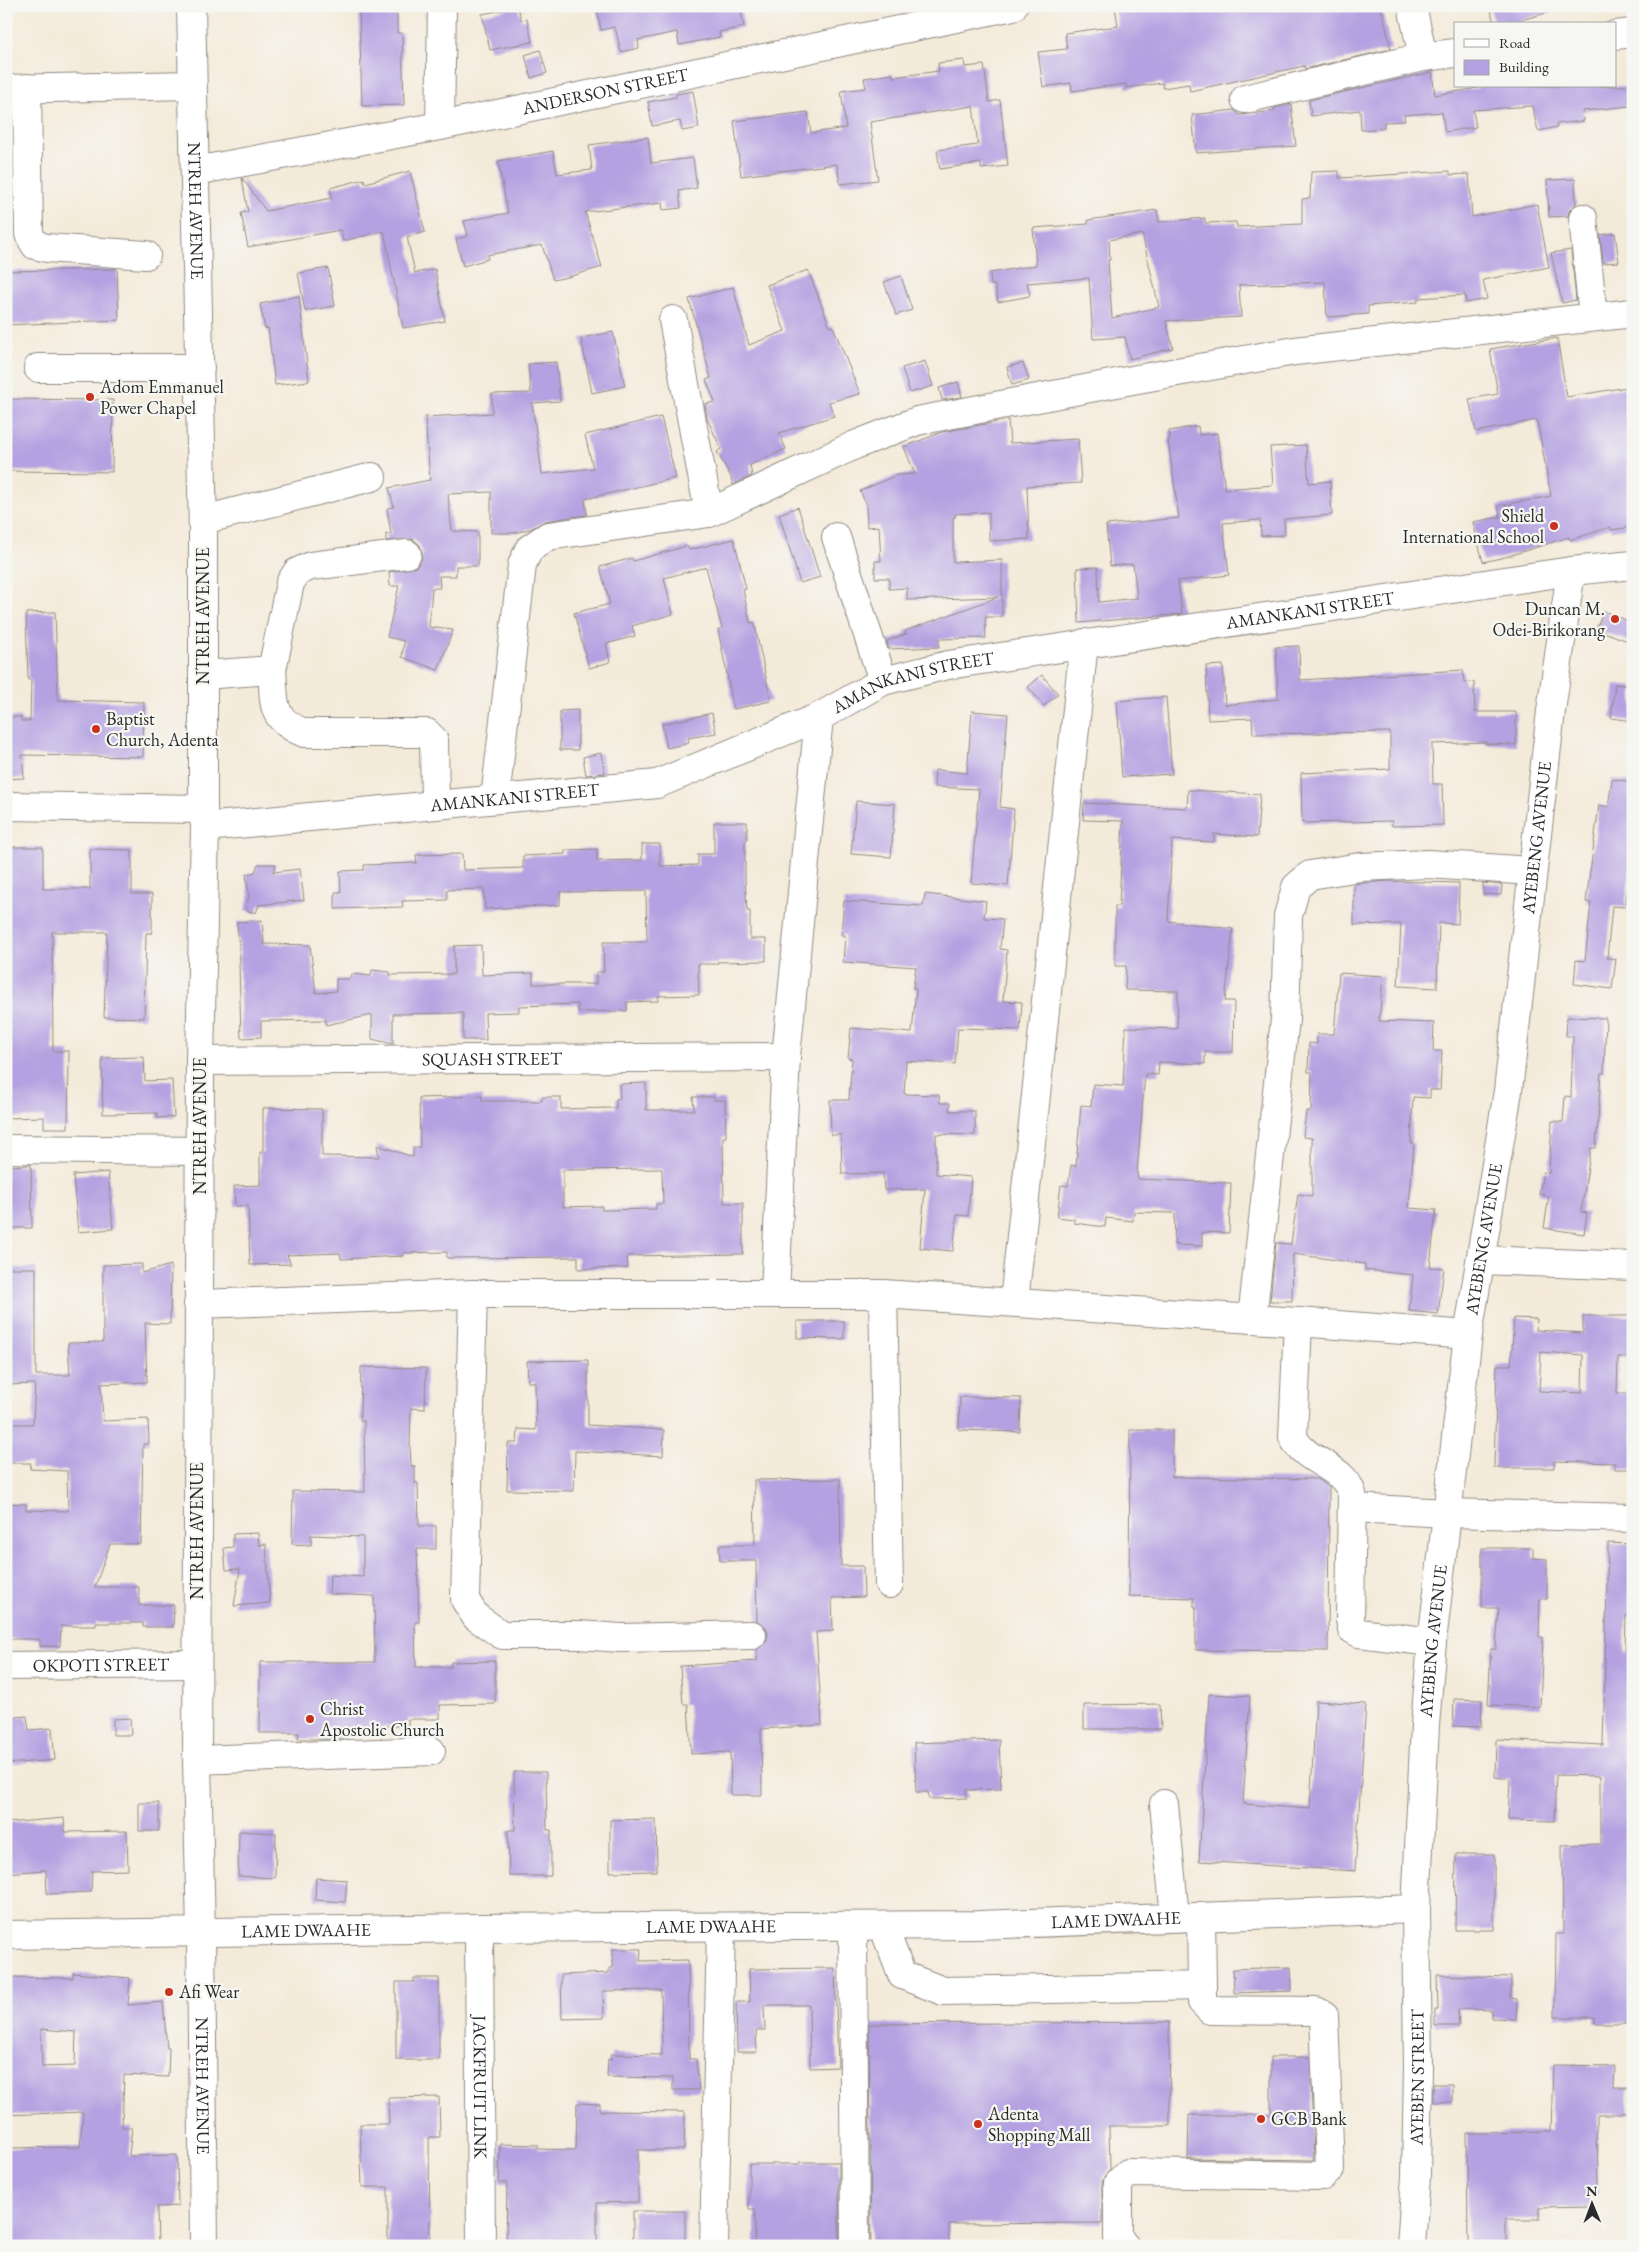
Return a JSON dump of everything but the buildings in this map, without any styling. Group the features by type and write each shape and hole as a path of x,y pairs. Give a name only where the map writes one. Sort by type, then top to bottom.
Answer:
{"street":[{"name":"NTREH AVENUE","path":"191,6 203,520 204,818 200,1062 201,1151 198,1304 196,1760 201,1933 204,2246"},
{"path":"440,126 442,6"},
{"name":"ANDERSON STREET","path":"195,171 440,126 1013,6"},
{"path":"1412,6 1424,57"},
{"path":"1616,35 1633,34"},
{"path":"1245,99 1424,57 1454,53"},
{"path":"146,255 47,248 35,245 29,234 17,88 192,85"},
{"path":"1583,218 1593,317"},
{"path":"495,799 522,565 529,548 548,536 709,513 855,445 917,421 1295,351 1633,313"},
{"path":"673,320 709,513"},
{"path":"38,368 200,368"},
{"path":"203,520 372,477"},
{"path":"836,537 883,681"},
{"path":"407,554 312,566 297,572 290,583 272,670 274,704 279,718 290,727 304,733 427,733 434,740 435,804"},
{"name":"AMANKANI STREET","path":"6,806 204,818 435,804 657,784 819,717 883,681 948,665 1571,571 1633,565"},
{"name":"AYEBENG AVENUE","path":"1416,1909 1424,1724 1432,1642 1468,1335 1508,1091 1551,711 1571,571"},
{"path":"1014,1302 1084,643"},
{"path":"203,675 272,670"},
{"path":"775,1293 786,1057 819,717"},
{"path":"1252,1319 1285,1018 1288,916 1296,887 1310,875 1360,867 1428,864 1532,871"},
{"name":"SQUASH STREET","path":"200,1062 786,1057"},
{"path":"6,1149 201,1151"},
{"path":"1481,1260 1633,1266"},
{"path":"473,1294 465,1600 476,1617 502,1635 579,1635 621,1638 752,1635"},
{"path":"198,1304 473,1294 883,1294 1468,1335"},
{"path":"883,1294 889,1584"},
{"path":"1298,1322 1293,1436 1297,1445 1344,1477 1352,1494 1352,1629 1359,1633 1432,1642"},
{"path":"1352,1508 1448,1513 1633,1518"},
{"name":"OKPOTI STREET","path":"6,1666 197,1664"},
{"path":"196,1760 431,1751"},
{"path":"1125,2246 1118,2238 1118,2183 1128,2173 1322,2176 1330,2170 1324,2015 1316,2011 1210,2010 1202,2002 1202,1986 1164,1804"},
{"name":"LAME DWAAHE","path":"6,1935 479,1928 979,1925 1416,1909"},
{"name":"AYEBEN STREET","path":"1411,2246 1416,2177 1418,2077 1416,1909"},
{"path":"853,1926 855,2246"},
{"path":"882,1926 902,1975 943,1991 1202,1986"},
{"path":"714,2246 721,1927"},
{"name":"JACKFRUIT LINK","path":"479,1928 481,2246"}],"place":[{"name":"Adom Emmanuel Power Chapel","path":"90,397"},
{"name":"Shield International School","path":"1554,526"},
{"name":"Duncan M. Odei-Birikorang","path":"1615,619"},
{"name":"Baptist Church, Adenta","path":"96,729"},
{"name":"Christ Apostolic Church","path":"310,1719"},
{"name":"Afi Wear","path":"169,1992"},
{"name":"GCB Bank","path":"1261,2119"},
{"name":"Adenta Shopping Mall","path":"978,2124"}]}
